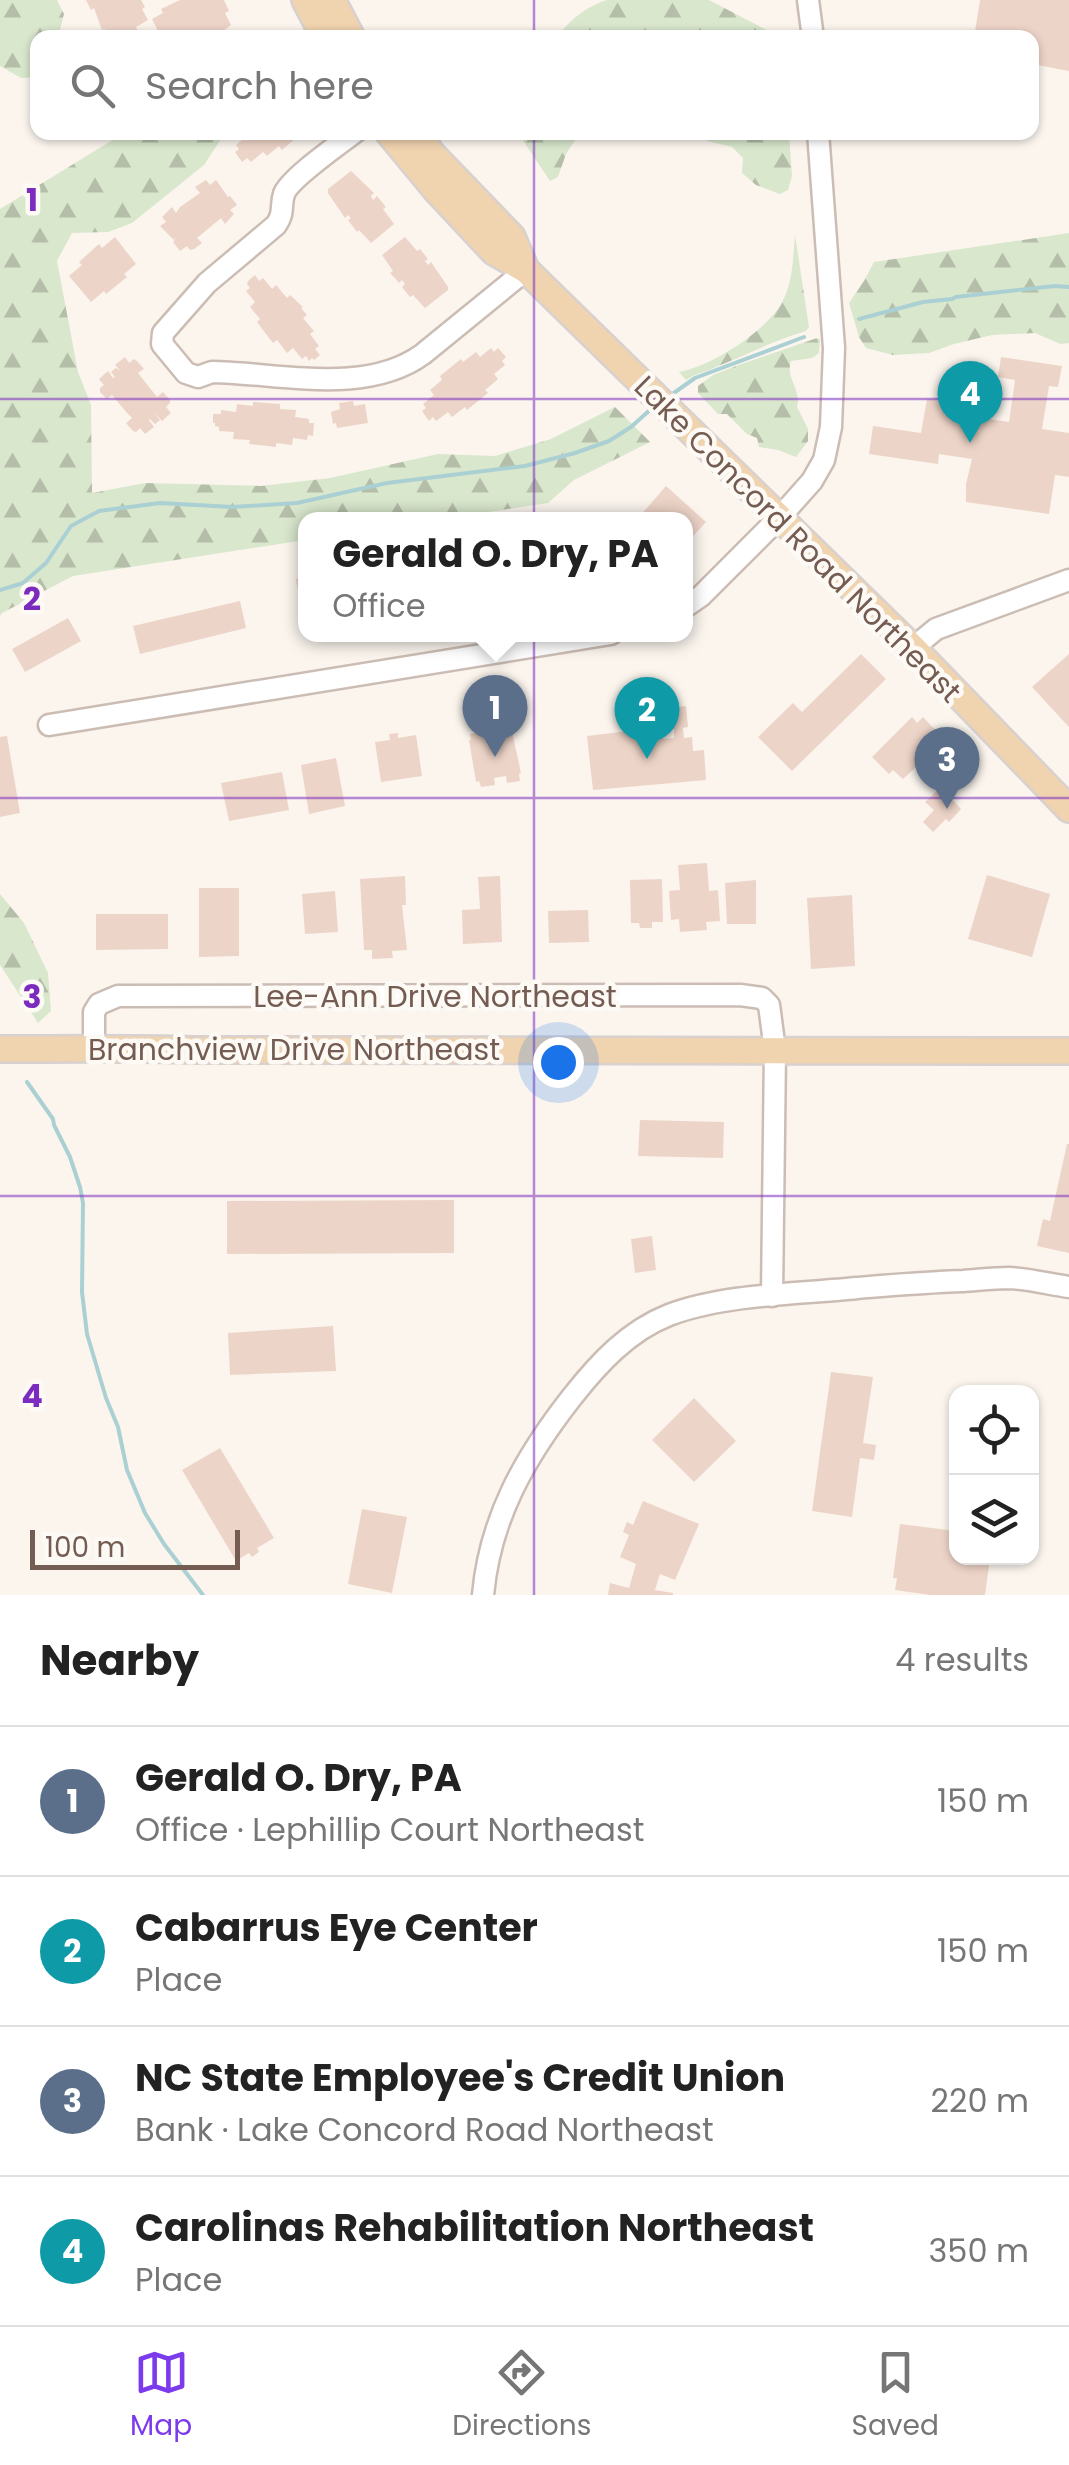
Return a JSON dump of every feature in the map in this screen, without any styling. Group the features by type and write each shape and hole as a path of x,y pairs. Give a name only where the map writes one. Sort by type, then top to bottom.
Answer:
{"main road":[{"path":"306,0 321,30"},
{"path":"332,0 348,30"},
{"name":"Lake Concord Road Northeast","path":"395,140 494,252 526,270 913,648 1069,809"},
{"name":"Lake Concord Road Northeast","path":"422,140 512,237 526,270"},
{"name":"Branchview Drive Northeast","path":"0,1049 1069,1051"}],"street":[{"path":"808,0 812,30"},
{"path":"344,140 293,182 284,194 283,215 276,225 207,283 163,334 162,344 186,374 198,377 212,372 236,372 333,380 394,370 423,354 526,270"},
{"path":"693,601 780,517 812,482 824,460 831,427 834,348 819,140"},
{"path":"913,648 936,629 1069,580"},
{"path":"49,725 562,642"},
{"name":"Lee-Ann Drive Northeast","path":"94,1048 94,1012 99,1004 118,996 740,996 762,998 769,1006 775,1050"},
{"path":"772,1296 775,1050"},
{"path":"483,1595 486,1562 501,1515 520,1472 552,1423 614,1349 666,1316 701,1305 908,1284 1008,1278 1069,1288"}],"green space":[{"path":"0,0 57,0 64,14 60,30 30,30 30,77 21,78 0,66"},
{"path":"607,0 709,0 767,30 563,30 592,6"},
{"path":"113,140 220,140 204,165 132,223 108,232 72,233 57,261 78,372 91,405 92,493 145,483 261,486 330,478 438,454 495,456 551,439 615,407 650,442 574,480 548,503 488,512 298,512 298,541 73,576 0,616 0,209"},
{"path":"523,140 575,140 558,177 550,181"},
{"path":"706,140 789,140 792,176 788,190 780,194 756,185 742,173 743,158 732,147"},
{"path":"1069,233 1069,343 1060,344 1035,333 992,335 929,353 893,355 866,348 859,337 849,303 874,262"},
{"path":"795,235 809,327 806,331 686,380 679,372 736,347 773,315 788,288"},
{"path":"817,338 819,353 791,361 797,407 808,429 808,441 796,457 759,447 757,438 747,434 727,414 718,414 698,393 698,386 713,375"},
{"path":"0,894 24,923 48,973 51,1011 38,1023 0,965"}],"building":[{"path":"86,0 141,0 148,20 136,27 138,30 102,30 94,8 91,10"},
{"path":"180,0 224,0 231,25 224,30 158,30 152,19 163,13 161,9"},
{"path":"980,0 1069,0 1069,71 1039,65 1039,30 975,30"},
{"path":"242,140 294,140 282,150 279,146 267,156 263,152 251,162 247,158 242,162 235,152 239,149 236,145"},
{"path":"351,171 374,193 373,200 377,196 386,207 383,209 394,224 371,243 357,232 348,220 351,218 345,218 328,193"},
{"path":"206,180 210,185 216,180 230,196 237,205 230,210 234,214 225,224 221,218 197,238 202,243 194,249 187,246 180,251 173,242 178,236 174,240 160,226 166,222 162,217 172,207 176,213 200,193 195,187"},
{"path":"115,237 136,264 124,274 127,277 91,302 69,276 99,244 102,248"},
{"path":"405,237 417,251 420,249 428,259 425,261 428,265 431,262 448,287 425,308 413,295 410,297 402,280 399,283 390,273 393,271 382,255"},
{"path":"255,275 272,289 276,285 287,298 290,295 303,307 307,315 303,318 314,331 310,334 319,346 315,349 320,355 314,360 309,361 306,356 302,359 293,348 287,353 277,340 273,343 257,322 260,319 250,307 255,302 246,291 250,288 248,281"},
{"path":"491,348 494,352 498,348 506,357 502,361 505,365 494,374 498,379 485,390 488,393 467,410 465,407 452,417 448,412 429,421 422,411 426,408 423,404 434,395 430,390 442,380 440,376 461,359 463,362 476,352 480,357"},
{"path":"125,357 129,363 134,359 144,369 138,373 157,397 163,392 170,400 166,407 171,413 162,421 153,411 160,420 155,424 150,419 154,427 145,434 140,428 133,431 126,423 132,418 112,395 107,399 100,392 104,385 99,379 108,371 115,377 111,372 116,368 121,371 115,365"},
{"path":"1001,357 1062,366 1058,387 1049,386 1042,429 1069,433 1069,477 1055,475 1049,514 966,502 972,459 939,454 938,464 869,454 873,426 921,433 927,399 948,402 947,413 1009,422 1015,380 998,377"},
{"path":"353,401 354,406 365,404 368,423 337,428 331,412 340,409 339,403"},
{"path":"253,402 296,410 295,417 314,423 313,436 308,435 307,440 293,438 292,445 276,443 276,447 249,444 250,440 233,439 234,432 219,431 213,423 213,414 221,414 221,410 236,412 237,404 253,406"},
{"path":"666,486 706,522 693,536 693,512 643,512"},
{"path":"240,601 246,628 140,654 133,626"},
{"path":"68,618 81,641 25,672 12,649"},
{"path":"861,654 886,679 792,771 758,737 793,703 802,712"},
{"path":"1069,654 1069,727 1032,687"},
{"path":"686,706 688,727 683,728 684,738 692,737 693,751 704,750 706,780 593,790 587,736 663,727 663,739 674,738 674,729 668,729 666,708"},
{"path":"912,717 917,723 923,717 940,735 935,740 940,745 903,779 893,770 889,774 872,757"},
{"path":"511,727 520,781 507,783 506,776 494,778 495,785 481,787 476,782 470,734 496,736 500,735 499,729"},
{"path":"398,733 398,738 416,735 422,776 381,782 375,742 390,740 389,734"},
{"path":"7,736 20,813 0,817 0,737"},
{"path":"336,758 345,806 309,814 301,765"},
{"path":"282,772 289,810 229,821 221,783"},
{"path":"941,787 961,809 933,832 923,822 934,810 925,802"},
{"path":"707,863 709,891 718,890 720,921 706,922 707,930 680,932 679,919 671,920 669,891 680,890 678,865"},
{"path":"987,875 1050,894 1032,957 968,939"},
{"path":"405,876 406,905 402,905 407,950 392,951 393,958 372,959 372,950 364,950 360,879"},
{"path":"500,876 502,942 463,944 462,910 480,909 478,877"},
{"path":"662,879 663,922 652,922 652,928 631,923 630,880"},
{"path":"756,880 756,924 727,924 725,883"},
{"path":"199,888 239,888 239,956 199,957"},
{"path":"335,891 338,932 305,934 302,894"},
{"path":"852,895 855,966 811,969 807,898"},
{"path":"588,910 589,942 549,943 548,911"},
{"path":"96,914 168,914 168,949 96,950"},
{"path":"640,1120 724,1122 723,1158 638,1156"},
{"path":"1067,1144 1069,1253 1037,1246 1043,1219 1050,1221"},
{"path":"454,1200 454,1253 227,1254 227,1201"},
{"path":"652,1236 656,1270 635,1273 631,1239"},
{"path":"333,1326 336,1371 230,1375 228,1333"},
{"path":"831,1372 873,1377 863,1443 876,1445 874,1460 860,1458 852,1517 812,1511"},
{"path":"694,1398 736,1441 694,1482 652,1440"},
{"path":"220,1448 274,1538 257,1548 259,1552 252,1557 249,1553 236,1561 182,1470"},
{"path":"643,1501 699,1524 675,1580 660,1574 655,1590 673,1595 608,1595 610,1583 629,1588 636,1564 620,1557 629,1535 623,1532 627,1522 633,1525"},
{"path":"362,1509 407,1517 392,1593 348,1584"},
{"path":"900,1524 949,1530 949,1565 989,1565 985,1595 930,1595 895,1590 897,1578 893,1578"}],"waterway":[{"path":"859,319 923,302 1069,287"},
{"path":"671,395 695,378 804,337"},
{"path":"0,590 23,583 46,563 71,526 99,511 160,503 232,507 297,503 387,483 525,466 609,441 651,409"},
{"path":"27,1082 53,1119 80,1187 87,1334 118,1427 127,1470 145,1513 203,1595"}],"place":[{"name":"Carolinas Rehabilitation Northeast","path":"970,443"},
{"name":"Gerald O. Dry, PA","path":"495,757"},
{"name":"Cabarrus Eye Center","path":"647,759"},
{"name":"NC State Employee's Credit Union","path":"947,809"}]}
